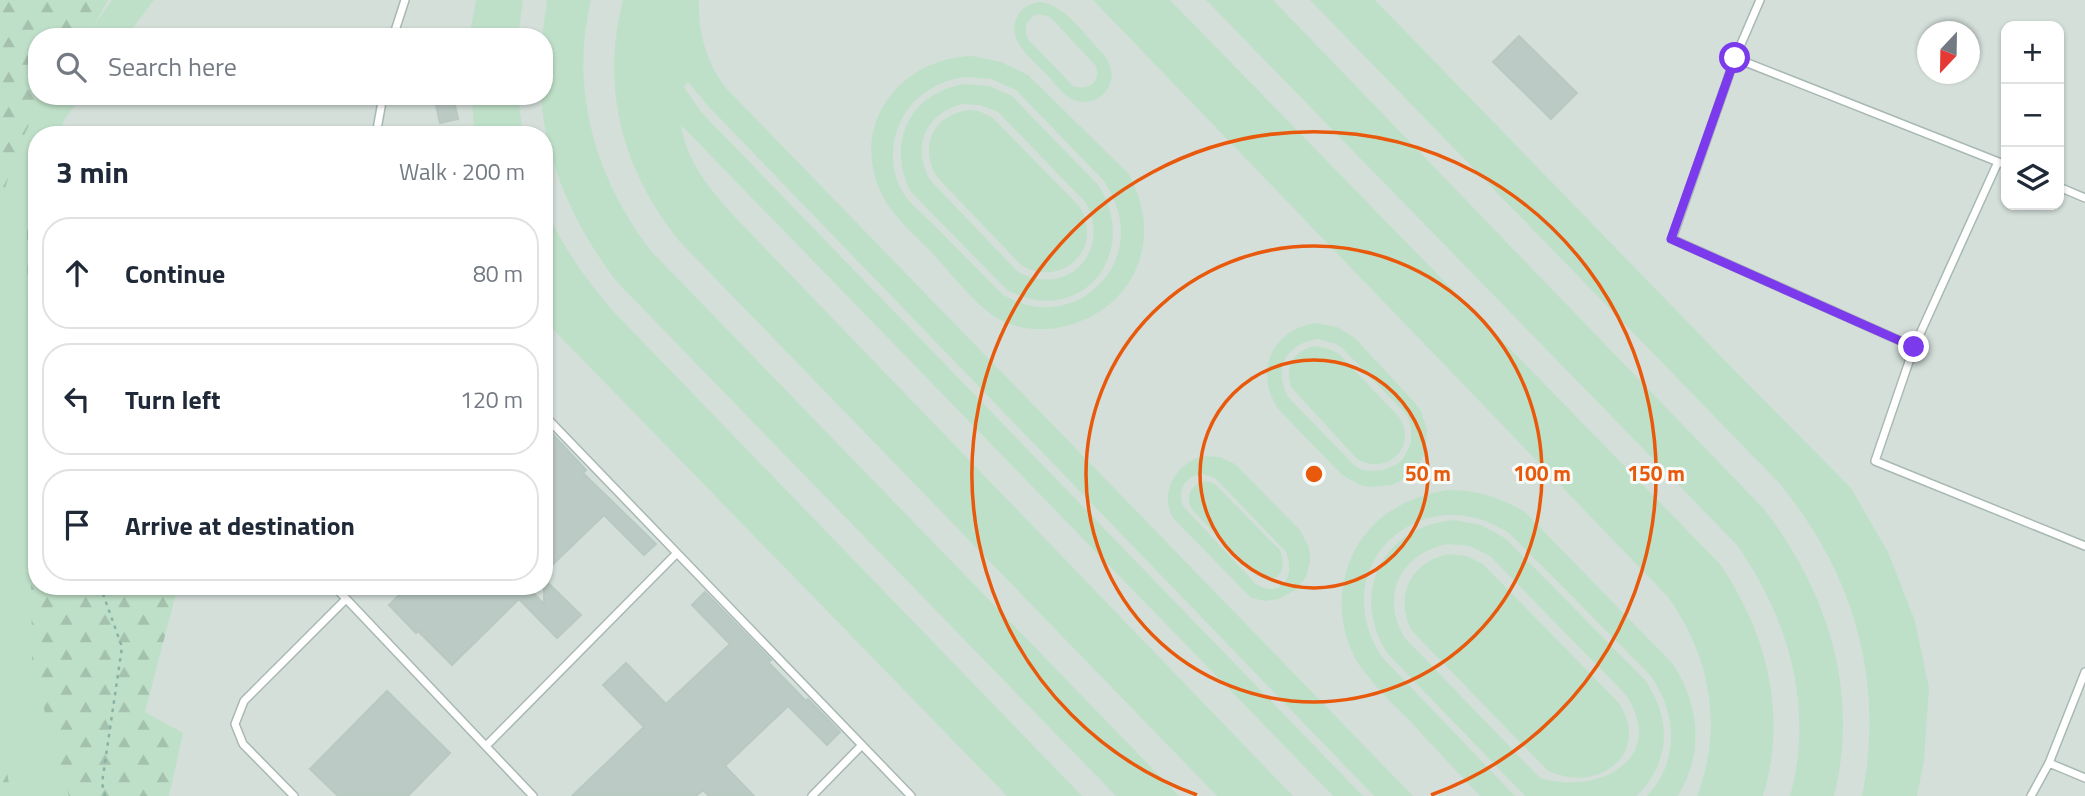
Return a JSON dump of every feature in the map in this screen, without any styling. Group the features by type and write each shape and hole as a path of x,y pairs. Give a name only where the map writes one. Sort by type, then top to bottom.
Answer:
{"lane":[{"path":"396,28 405,0"},
{"path":"1760,0 1735,58 1671,239 1914,347"},
{"path":"1735,58 2001,163"},
{"path":"378,126 381,105"},
{"path":"1998,162 1914,347 1875,461 2085,546"},
{"path":"2064,189 2085,198"},
{"path":"553,424 911,796"},
{"path":"486,746 677,553"},
{"path":"342,595 528,794"},
{"path":"294,796 243,744 235,724 244,701 346,599"},
{"path":"2031,796 2049,763 2085,672"},
{"path":"812,796 862,745"},
{"path":"2049,763 2085,778"}],"path":[{"path":"103,595 122,647 102,783 105,796"}],"shaded area":[{"path":"0,0 2085,0 2085,796 48,796 36,595 553,595 553,126 28,126 28,464"}],"green space":[{"path":"0,0 108,0 93,28 28,28 28,105 52,105 42,126 28,126 28,595 176,595 145,712 183,733 169,796 0,796"},
{"path":"112,0 154,0 133,28 92,28"},
{"path":"476,0 523,0 519,28 471,28"},
{"path":"547,0 591,0 583,67 592,133 616,195 652,252 1179,796 1116,796 616,281 576,216 553,160 553,126 545,126 542,105 553,105 553,28 543,28"},
{"path":"623,0 699,0 700,24 705,46 713,68 726,88 1413,796 1374,796 708,106 688,82 684,87 701,112 1363,796 1333,796 681,125 694,163 733,215 1293,796 1217,796 680,242 644,187 622,128 614,66"},
{"path":"1093,0 1170,0 1720,564 1750,618 1768,675 1773,705 1773,735 1763,796 1697,796 1710,744 1708,693 1694,643 1668,597"},
{"path":"1206,0 1273,0 1764,509 1806,574 1833,645 1840,681 1843,719 1841,757 1834,796 1790,796 1797,763 1799,729 1798,696 1792,664 1783,632 1770,602 1736,544"},
{"path":"1310,0 1375,0 1851,488 1888,552 1915,621 1929,688 1924,760 1917,796 1862,796 1868,753 1869,711 1866,670 1857,631 1845,592 1827,555 1806,519 1780,484"},
{"path":"1040,2 1049,4 1067,15 1106,57 1112,76 1108,88 1098,98 1084,102 1070,98 1021,48 1014,32 1018,15 1027,6","holes":["1039,14 1050,17 1096,66 1097,77 1089,86 1073,86 1028,39 1026,24 1033,16"]},
{"path":"972,56 1001,62 1028,75 1128,173 1135,186 1143,214 1141,257 1128,284 1100,311 1063,327 1023,328 1004,322 972,298 902,223 883,197 872,163 872,139 878,117 889,97 905,81 924,68 947,59","holes":["955,79 991,79 1016,90 1104,181 1116,206 1121,232 1114,263 1096,288 1070,303 1055,307 1034,306 1003,295 911,203 899,185 894,166 894,145 903,117 915,101 938,85"]},
{"path":"965,84 990,86 1012,96 1099,186 1110,212 1113,236 1108,259 1096,278 1080,292 1058,300 1034,300 1007,290 910,191 903,172 901,154 908,122 930,97","holes":["962,104 980,105 998,112 1086,203 1093,221 1093,238 1089,253 1080,266 1068,275 1053,279 1036,279 1018,272 931,181 922,157 922,145 930,124 949,109"]},
{"path":"39,105 75,105 62,126 29,126"},
{"path":"472,105 519,105 522,126 474,126"},
{"path":"971,110 993,118 1080,207 1086,222 1087,237 1076,260 1065,268 1052,272 1022,266 937,177 929,154 933,133 947,117"},
{"path":"28,127 28,595 31,595 32,660 54,749 69,796 12,796 0,730 0,204 17,150"},
{"path":"553,223 574,260 613,311 1082,796 1007,796 553,329"},
{"path":"1316,323 1337,327 1355,338 1421,411 1427,430 1426,449 1422,459 1402,480 1392,485 1371,487 1360,485 1342,475 1279,410 1271,396 1267,368 1278,344 1300,327","holes":["1318,339 1336,344 1409,420 1411,443 1399,463 1384,470 1368,471 1353,464 1289,398 1284,388 1282,368 1290,352"]},
{"path":"1318,346 1339,354 1400,418 1405,439 1396,456 1379,464 1357,459 1291,387 1289,372 1293,359 1303,350"},
{"path":"1203,456 1220,457 1235,464 1300,530 1308,545 1310,561 1306,577 1297,589 1279,599 1265,601 1251,598 1173,518 1169,508 1169,489 1178,472","holes":["1203,474 1215,478 1286,552 1289,570 1284,583 1279,587 1265,588 1256,584 1183,506 1182,489 1191,477"]},
{"path":"1206,481 1215,484 1280,550 1282,570 1275,578 1256,575 1193,511 1189,501 1190,492 1196,485"},
{"path":"1449,490 1488,495 1525,512 1673,664 1689,696 1695,730 1692,763 1678,796 1647,796 1658,783 1665,768 1671,737 1666,705 1650,675 1509,533 1476,518 1443,515 1414,523 1390,540 1373,563 1364,592 1367,624 1382,657 1515,796 1480,796 1366,674 1356,660 1344,627 1342,592 1351,558 1367,532 1387,513 1422,496"},
{"path":"1454,520 1481,525 1505,538 1645,680 1660,710 1664,739 1656,769 1637,796 1525,796 1387,653 1376,630 1371,607 1373,586 1380,566 1392,549 1408,535 1429,525","holes":["1447,544 1470,546 1490,556 1626,695 1637,717 1639,737 1633,753 1622,766 1605,776 1585,781 1563,782 1540,778 1404,637 1394,606 1399,578 1407,566 1431,549"]},
{"path":"1449,554 1467,556 1483,564 1618,702 1627,720 1629,737 1624,752 1615,764 1601,773 1585,777 1566,777 1547,770 1412,631 1405,605 1409,582 1424,564"}],"building":[{"path":"1519,36 1577,93 1551,119 1493,62"},
{"path":"436,105 455,105 458,119 440,123"},
{"path":"553,435 586,470 583,473 656,544 644,555 604,515 553,564"},
{"path":"553,588 581,615 557,638 519,599 452,665 389,605 399,595 535,595 544,604 544,595 553,595"},
{"path":"705,592 771,660 768,662 840,732 827,745 788,706 725,766 754,796 709,796 703,790 696,796 572,796 644,727 603,685 626,663 666,704 730,644 692,605"},
{"path":"387,691 450,753 408,796 338,796 310,769"}],"route":[{"path":"1735,58 1671,239 1914,347"}]}
